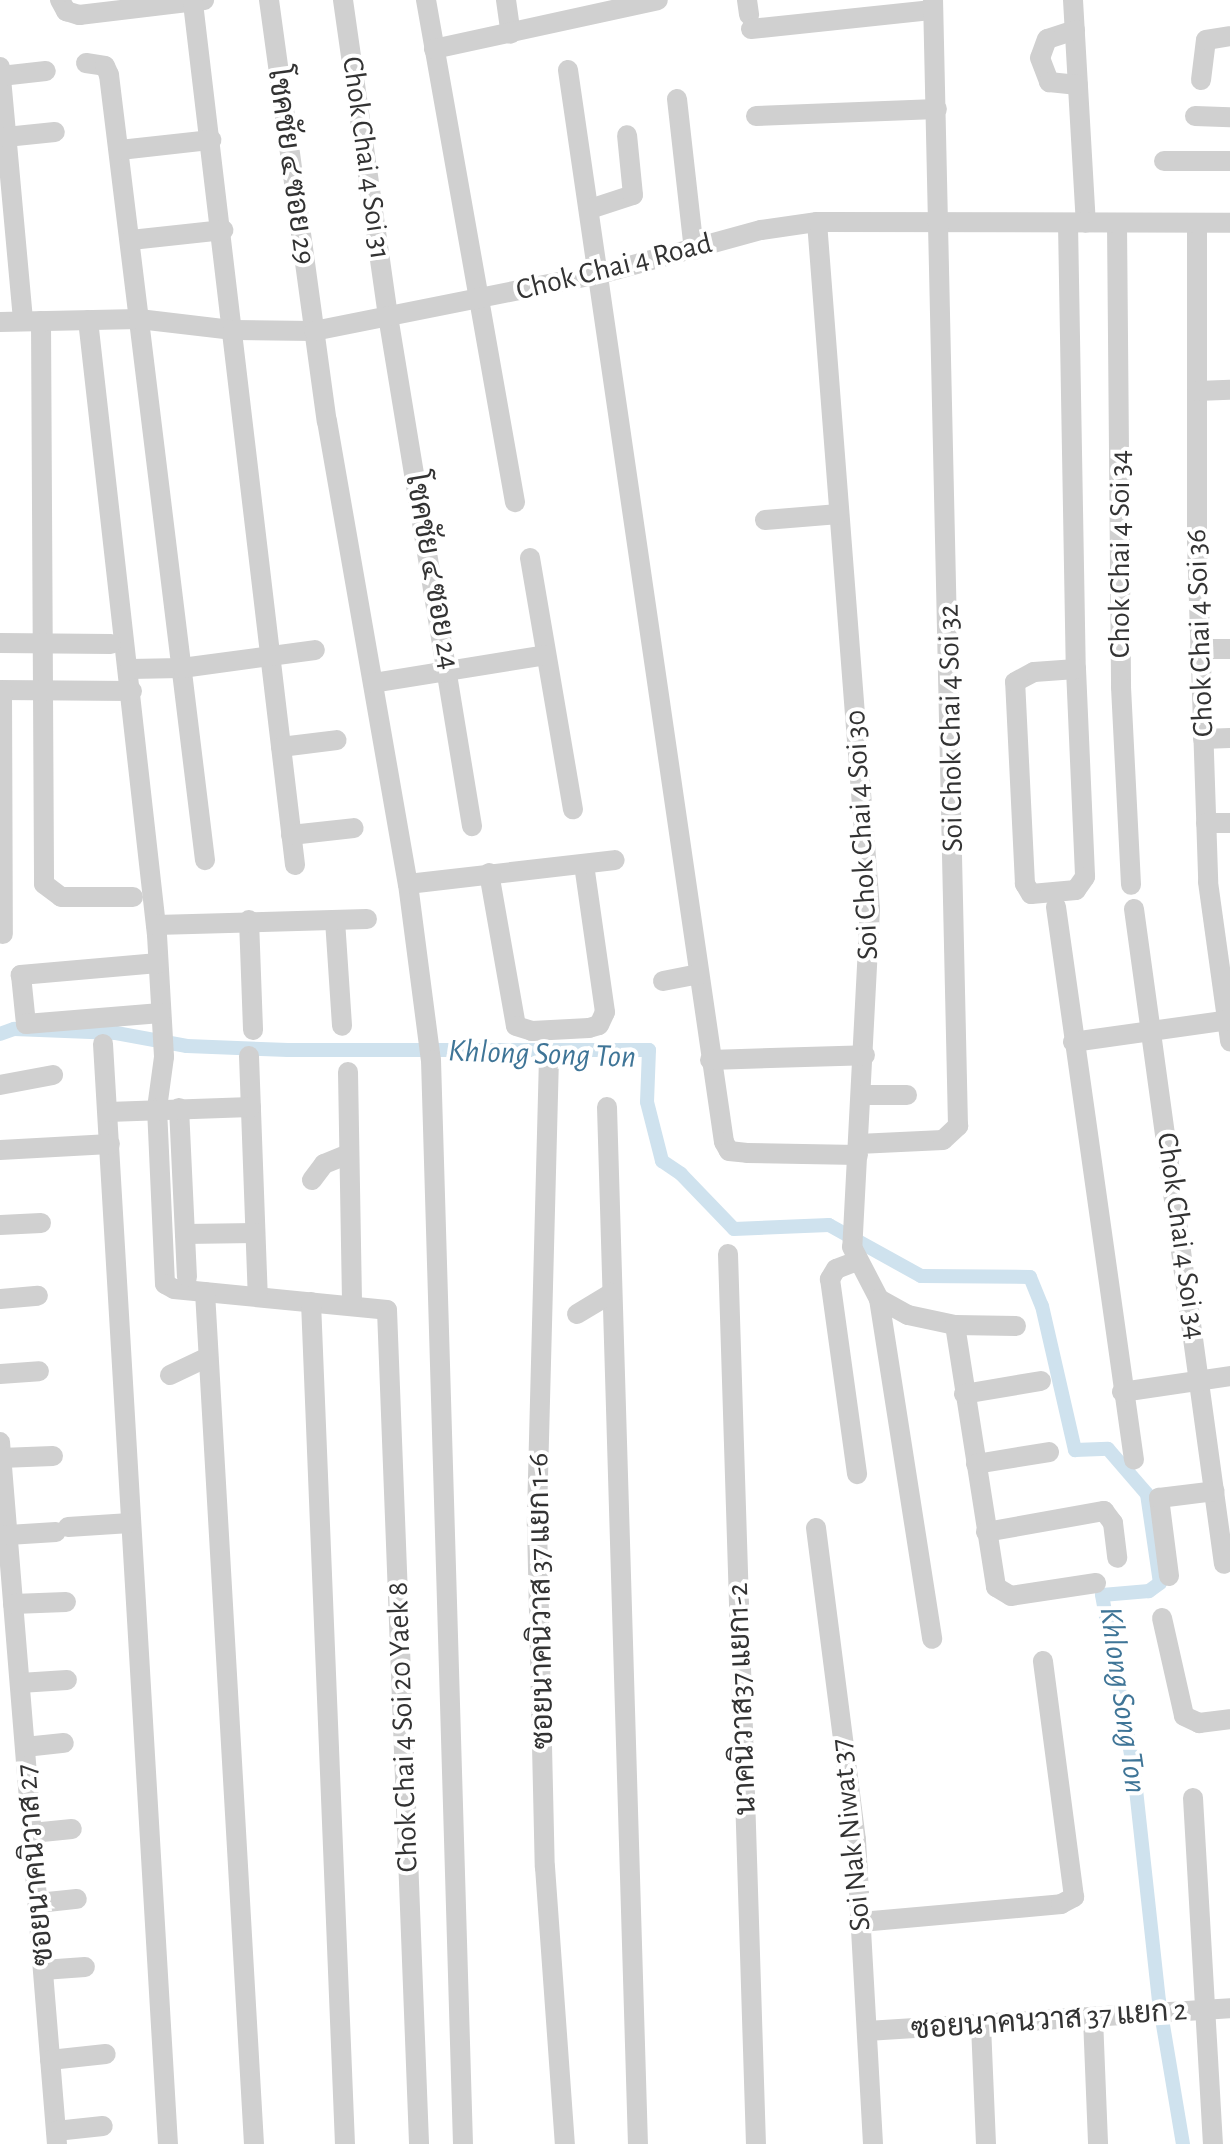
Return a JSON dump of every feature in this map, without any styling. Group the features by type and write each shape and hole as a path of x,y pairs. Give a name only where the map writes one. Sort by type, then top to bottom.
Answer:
{"street":[{"name":"โชคชัย ๔ ซอย 29","path":"269,0 314,331 408,884 430,1051 463,2144"},
{"name":"Chok Chai 4 Soi 31","path":"343,0 388,316"},
{"path":"426,0 515,502"},
{"path":"506,0 511,34"},
{"path":"434,49 511,34 585,9 658,0"},
{"path":"1073,0 1078,85 1076,669 1085,877 1076,890 1031,894 1025,884 1015,682 1034,672 1076,669"},
{"path":"63,6 79,15 198,1 211,140 295,865"},
{"path":"749,14 933,5"},
{"name":"Soi Chok Chai 4 Soi 32","path":"710,1060 729,1151 858,1150 943,1140 958,1126 941,222 933,5"},
{"path":"1075,30 1047,39 1040,58 1049,82 1078,85"},
{"path":"1201,80 1206,40 1230,36"},
{"path":"86,63 105,66 109,75 205,860"},
{"path":"0,67 6,137 32,321 44,884 61,897 133,897"},
{"path":"568,70 600,274 710,1060 865,1055"},
{"path":"1,76 46,71"},
{"path":"677,99 694,250"},
{"path":"756,116 937,109"},
{"path":"1195,116 1230,117"},
{"path":"6,137 55,132"},
{"path":"590,209 633,195 627,135"},
{"path":"120,150 211,140"},
{"path":"1164,161 1230,161"},
{"name":"Chok Chai 4 Road","path":"0,322 139,319 233,330 314,331 600,274 761,230 817,222 1230,223"},
{"name":"Soi Chok Chai 4 Soi 30","path":"817,222 870,909 853,1248"},
{"name":"Chok Chai 4 Soi 34","path":"1117,223 1121,687 1131,885"},
{"name":"Chok Chai 4 Soi 36","path":"1197,223 1200,649 1208,882 1229,1027"},
{"path":"131,240 223,230"},
{"name":"โชคชัย ๔ ซอย 24","path":"388,316 450,672 472,826"},
{"path":"88,320 130,669 156,925 163,1047 157,1108 165,1284 205,1292 352,1304 348,1072"},
{"path":"1197,391 1230,390"},
{"path":"765,520 839,514"},
{"path":"530,558 573,809"},
{"path":"0,643 111,644"},
{"path":"1200,649 1230,649"},
{"path":"130,669 182,668 315,650"},
{"path":"373,683 546,655"},
{"path":"3,934 1,690 132,691"},
{"path":"1203,739 1230,738"},
{"path":"281,747 337,740"},
{"path":"1206,823 1230,823"},
{"path":"291,835 354,828"},
{"path":"408,884 615,860"},
{"path":"489,873 516,1026 532,1031 589,1028 599,1025 605,1012 584,864"},
{"path":"1056,907 1134,1460"},
{"name":"Chok Chai 4 Soi 34","path":"1134,909 1224,1564"},
{"path":"156,925 367,919"},
{"path":"249,920 253,1030"},
{"path":"335,920 342,1026"},
{"path":"158,963 21,975 26,1024 161,1013"},
{"path":"663,981 698,974"},
{"path":"1073,1042 1229,1027"},
{"path":"103,1044 168,2144"},
{"path":"249,1056 258,1297"},
{"name":"ซอยนาคนิวาส 37 แยก 1-6","path":"549,1057 538,1582 545,1856 565,2144"},
{"path":"0,1085 53,1075"},
{"path":"862,1095 907,1095"},
{"path":"108,1112 251,1107"},
{"path":"607,1107 638,2144"},
{"path":"179,1108 187,1277"},
{"path":"0,1150 110,1144"},
{"path":"312,1180 324,1164 349,1154"},
{"path":"0,1225 41,1223"},
{"path":"185,1234 255,1233"},
{"path":"857,1474 830,1279 853,1248 879,1299 932,1639"},
{"name":"นาคนิวาส37 แยก1-2","path":"728,1254 756,2144"},
{"path":"205,1292 254,2144"},
{"path":"577,1314 612,1293"},
{"path":"0,1299 38,1296"},
{"path":"879,1299 908,1315 955,1325 1016,1326"},
{"path":"311,1302 345,2144"},
{"name":"Chok Chai 4 Soi 20 Yaek 8","path":"352,1304 387,1310 419,2144"},
{"path":"955,1325 996,1587 1003,1594 1096,1583"},
{"path":"170,1375 208,1357"},
{"path":"0,1374 39,1371"},
{"path":"1122,1392 1230,1376"},
{"path":"964,1394 1041,1381"},
{"path":"1,1450 53,1456"},
{"name":"ซอยนาคนิวาส 27","path":"1,1450 56,2138"},
{"path":"976,1464 1049,1452"},
{"path":"1169,1576 1159,1498 1215,1491"},
{"path":"986,1532 1104,1511 1113,1523 1117,1558"},
{"path":"8,1535 130,1523"},
{"name":"Soi Nak Niwat 37","path":"816,1528 861,1922 873,2144"},
{"path":"13,1604 66,1602"},
{"path":"1162,1618 1184,1716 1199,1723 1230,1719"},
{"path":"861,1922 1061,1904 1074,1897 1043,1661"},
{"path":"20,1683 67,1680"},
{"path":"25,1747 64,1743"},
{"path":"1193,1798 1213,2144"},
{"path":"32,1833 72,1829"},
{"path":"38,1903 77,1899"},
{"path":"43,1970 85,1967"},
{"name":"ซอยนาคนวาส 37 แยก 2","path":"867,2031 1230,2008"},
{"path":"1093,2018 1098,2144"},
{"path":"981,2025 986,2144"},
{"path":"50,2060 106,2054"},
{"path":"56,2138 103,2126"}],"waterway":[{"name":"Khlong Song Ton","path":"0,1034 14,1029 116,1033 187,1046 288,1050 649,1050 647,1102 662,1161 681,1174 734,1229 829,1225 921,1276 1030,1277 1042,1306 1075,1450 1108,1449 1147,1494 1160,1583 1149,1591 1102,1595 1134,1771 1159,2001 1183,2144"}]}
